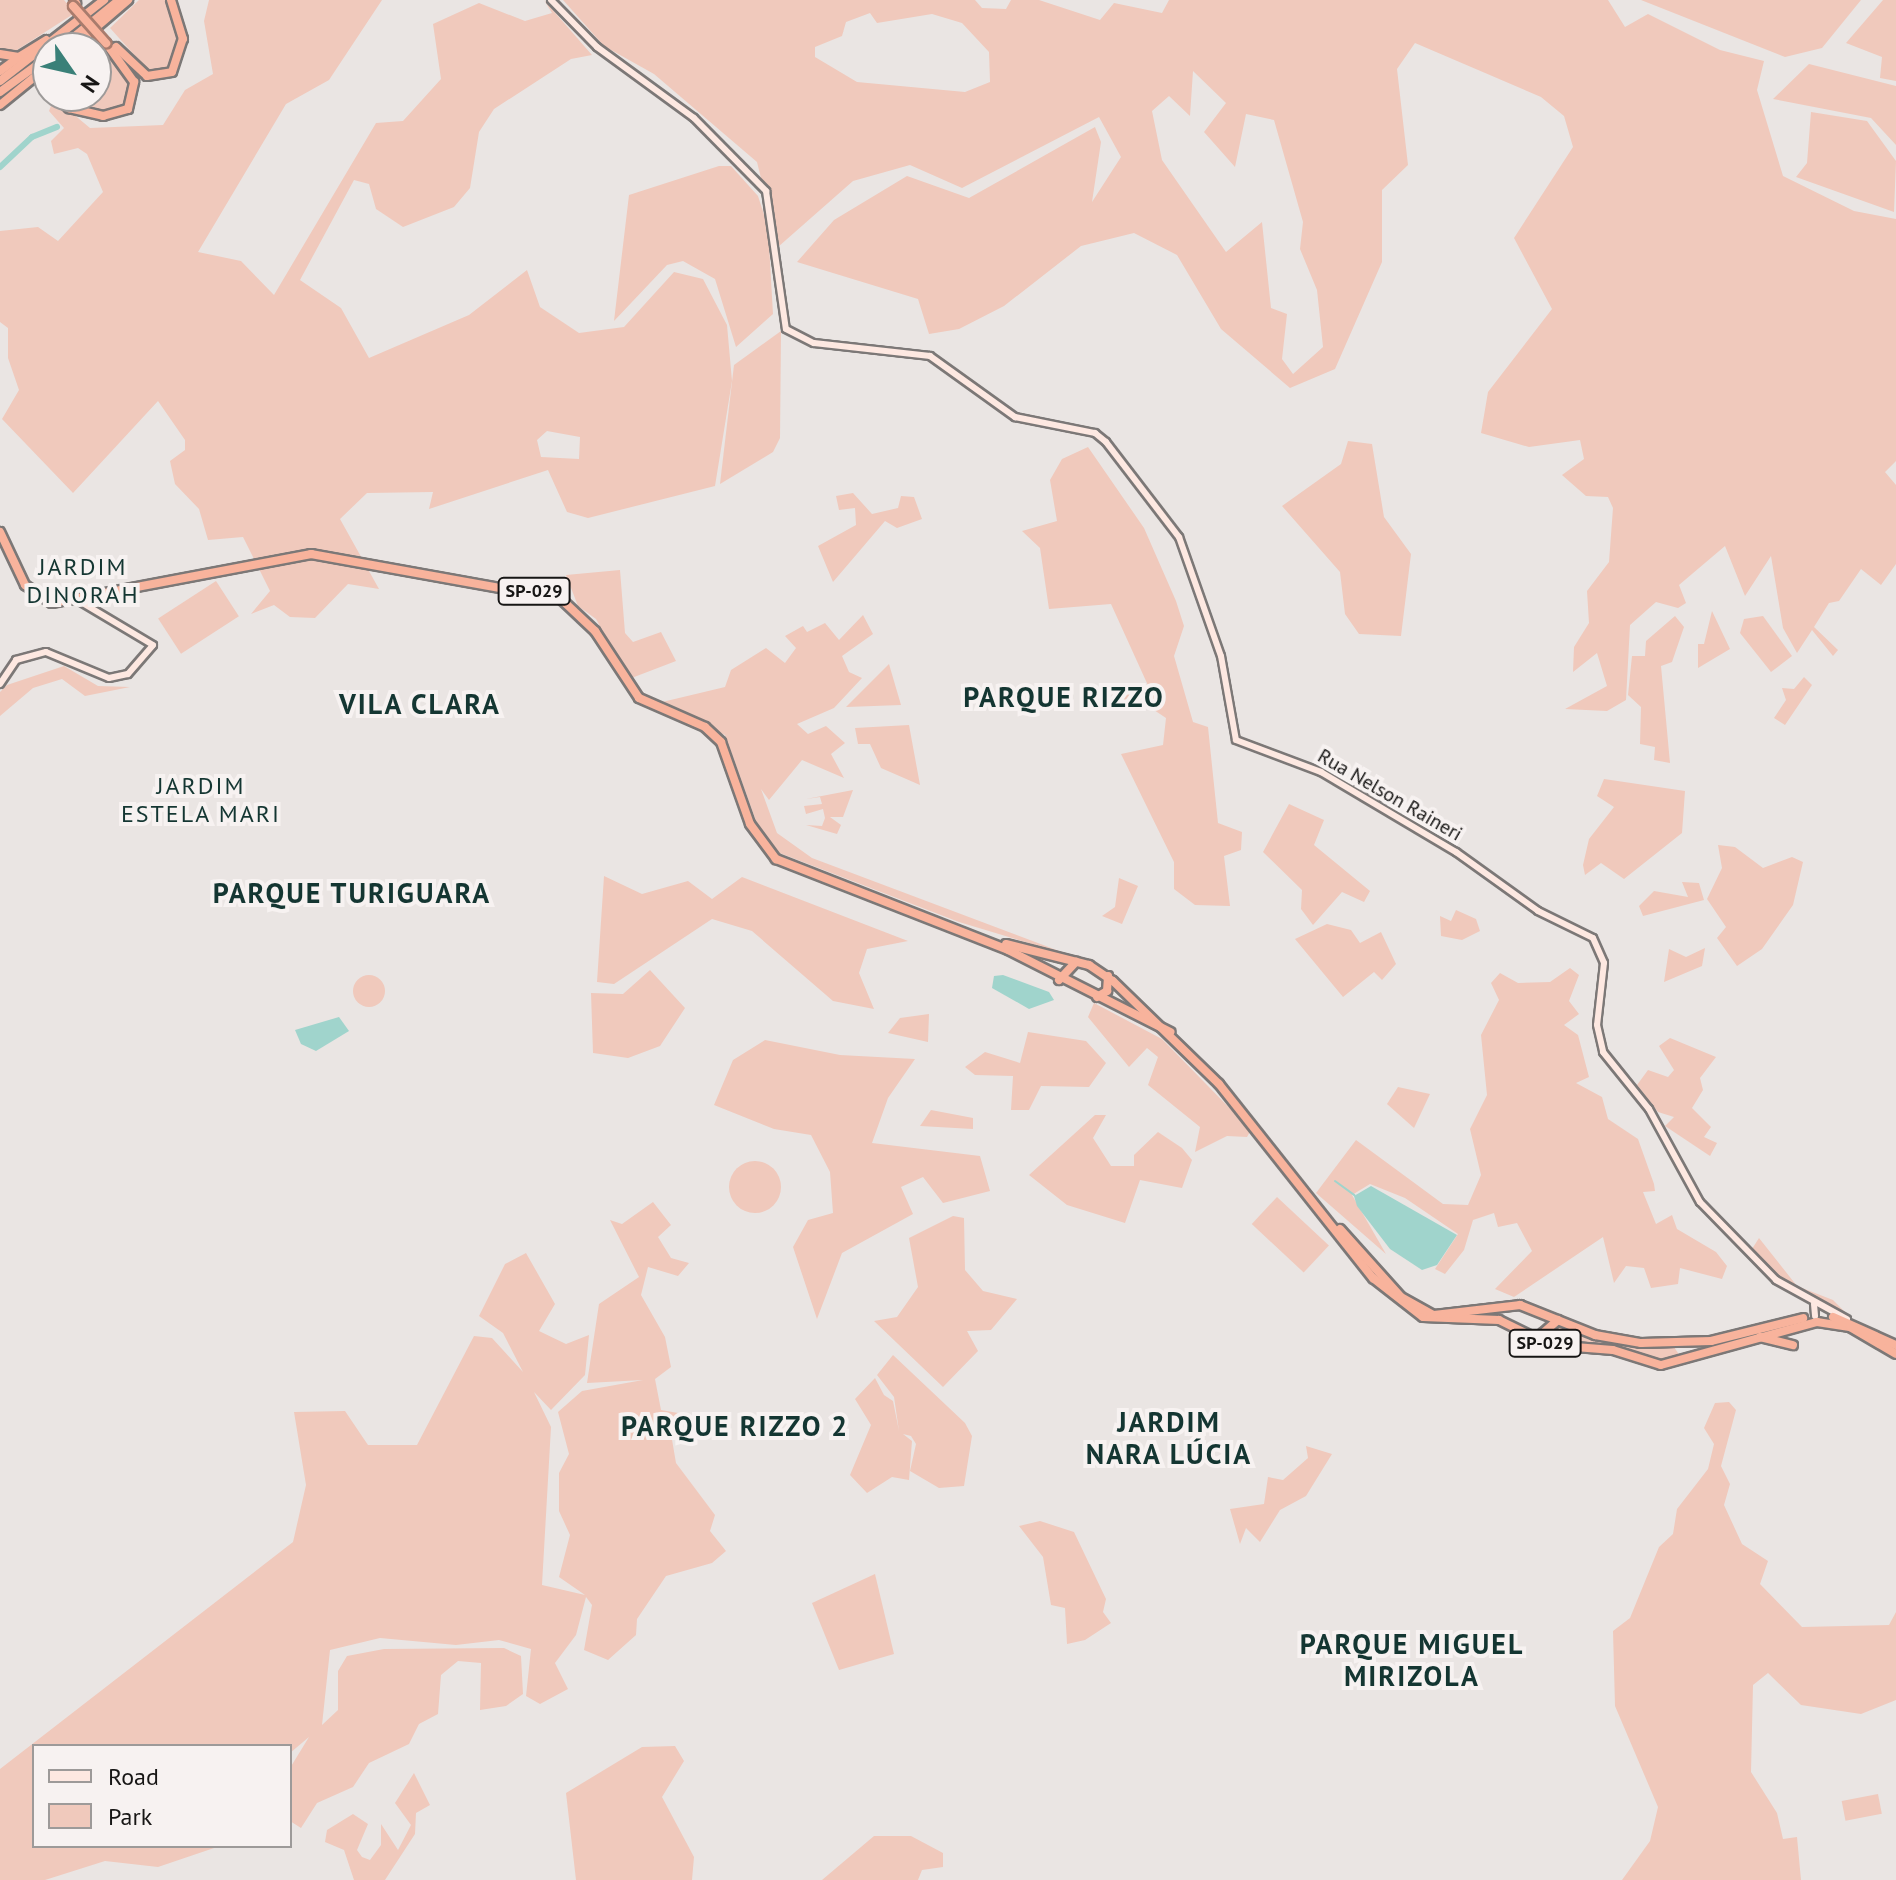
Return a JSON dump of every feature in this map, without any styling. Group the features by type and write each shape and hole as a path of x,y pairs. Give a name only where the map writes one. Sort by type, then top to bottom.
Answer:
{"highway":[{"path":"88,13 98,0"},
{"path":"63,32 104,0"},
{"path":"112,45 147,76 172,72 183,38 171,0"},
{"path":"82,32 126,1"},
{"path":"90,32 126,1"},
{"path":"73,2 99,32"},
{"path":"86,112 103,116 128,109 134,82 112,49"},
{"path":"0,71 32,50"},
{"path":"0,54 19,57"},
{"path":"0,81 32,56"},
{"path":"0,92 32,69"},
{"path":"0,99 32,77"},
{"path":"0,105 32,79"},
{"name":"SP-029","path":"0,532 32,593 81,602 311,554 561,599 595,631 639,698 705,727 721,742 750,824 776,859 963,931 1170,1032"},
{"name":"SP-029","path":"963,931 1077,961 1108,976 1170,1032 1390,1286 1424,1312 1454,1316 1507,1304 1617,1340 1676,1342 1815,1316 1852,1321 1896,1351"},
{"path":"1059,980 1064,969 1077,961"},
{"path":"1064,969 1077,989"},
{"path":"1096,997 1107,991 1108,976"},
{"name":"SP-029","path":"1310,1196 1373,1278 1409,1310 1433,1321 1499,1320 1568,1348 1613,1350 1661,1365 1759,1337 1832,1322 1896,1351"},
{"name":"SP-029","path":"1559,1320 1543,1333 1568,1348"},
{"path":"1759,1337 1793,1345"},
{"path":"1676,1342 1687,1360"}],"main road":[{"name":"Rua Nelson Raineri","path":"551,0 597,47 694,118 766,191 786,329 814,343 930,356 1015,417 1095,433 1111,448 1179,537 1221,656 1236,740 1321,772 1456,852 1538,911 1593,938 1604,963 1597,1025 1610,1064 1649,1109 1704,1208 1776,1280 1814,1304"},
{"path":"0,684 16,660 46,652 109,678 128,674 153,645 81,602"},
{"path":"1815,1316 1814,1304 1852,1321"}],"green space":[{"path":"0,0 64,0 75,13 45,32 32,32 32,40 9,55 0,50"},
{"path":"139,0 167,0 176,10 180,50 173,67 161,72 146,68 110,28"},
{"path":"209,0 382,0 329,80 286,104 198,252 241,261 274,295 376,123 403,121 441,79 433,24 479,3 525,21 552,13 544,0 592,55 571,59 494,109 479,132 470,188 454,207 403,227 376,209 369,184 354,180 300,280 341,308 369,358 469,315 527,270 540,307 579,333 624,327 674,272 703,279 727,325 732,381 715,486 588,518 567,512 548,470 429,509 433,492 367,493 340,519 379,589 348,584 315,618 290,617 274,605 251,614 270,591 243,537 208,540 199,509 175,484 170,461 185,450 185,440 158,401 73,493 2,419 19,390 8,358 8,328 0,322 0,231 38,227 58,241 103,192 87,154 78,148 54,154 51,141 64,128 50,112 71,112 90,128 163,125 185,90 213,74 204,21","holes":["547,431 580,437 579,459 541,457 537,440"]},
{"path":"563,0 975,0 982,8 1006,9 1011,0 1039,0 1100,20 1114,3 1162,13 1169,0 1608,0 1625,27 1648,14 1720,50 1764,61 1757,90 1783,176 1854,211 1896,219 1896,461 1885,472 1896,485 1896,564 1881,585 1861,569 1839,601 1829,603 1814,627 1838,650 1833,656 1812,630 1797,653 1783,628 1771,556 1745,596 1725,546 1679,585 1686,603 1678,608 1656,602 1630,625 1626,700 1607,711 1565,709 1607,686 1597,653 1573,672 1574,647 1589,623 1587,591 1609,562 1613,508 1608,497 1586,496 1562,475 1584,459 1580,440 1529,447 1481,433 1488,392 1552,309 1514,238 1573,147 1564,116 1541,97 1415,43 1397,69 1408,165 1382,190 1382,262 1335,369 1290,388 1221,329 1177,255 1134,233 1081,246 1004,306 959,329 929,334 918,299 797,262 834,220 907,176 969,198 1095,127 1101,142 1092,202 1121,157 1099,117 962,188 910,165 853,181 778,247 757,162 654,74 604,46","holes":["870,13 877,23 932,14 962,23 989,52 990,82 965,92 857,82 815,57 815,47 842,36 846,22","1193,71 1226,103 1204,132 1235,167 1246,114 1274,120 1303,222 1300,249 1317,290 1323,347 1293,374 1282,359 1287,314 1271,308 1262,222 1226,252 1162,160 1152,111 1169,96 1190,116"]},
{"path":"1641,0 1861,0 1822,48 1785,57"},
{"path":"1883,0 1896,0 1896,81 1880,78 1882,57 1846,43"},
{"path":"112,57 133,83 129,105 112,110"},
{"path":"1809,64 1896,86 1896,145 1871,118 1773,99"},
{"path":"1811,112 1867,121 1896,161 1894,212 1796,177 1807,163"},
{"path":"719,166 731,166 758,196 768,227 773,314 736,347 715,279 683,261 667,265 614,321 629,195"},
{"path":"781,331 780,438 773,452 720,484 734,365"},
{"path":"1348,441 1372,444 1384,517 1411,554 1401,636 1359,634 1345,614 1340,572 1282,506 1341,464"},
{"path":"1088,447 1144,528 1184,626 1174,656 1193,722 1208,727 1218,823 1242,832 1241,850 1224,856 1230,906 1195,905 1174,889 1174,862 1121,754 1163,745 1166,718 1148,706 1117,707 1112,694 1151,692 1111,604 1049,609 1040,548 1022,531 1057,521 1050,480 1062,459"},
{"path":"853,493 872,514 898,508 901,496 914,497 922,519 897,528 885,521 833,582 818,546 856,525 855,508 839,510 836,496"},
{"path":"620,570 625,633 633,642 661,632 676,661 629,679 596,619 578,606 566,575"},
{"path":"216,581 239,616 181,654 158,619"},
{"path":"1712,611 1730,649 1698,668 1698,644 1704,644"},
{"path":"863,615 873,634 842,656 849,672 862,678 834,708 797,724 808,734 826,726 845,743 831,754 844,778 802,760 769,800 761,789 777,833 812,858 1075,957 959,922 777,852 760,832 725,735 658,703 725,687 731,670 766,648 785,663 796,648 785,636 803,626 807,632 825,623 839,640"},
{"path":"1675,616 1684,627 1672,662 1661,666 1670,763 1654,760 1655,747 1640,744 1641,707 1628,695 1632,656 1645,656 1646,641"},
{"path":"1763,616 1792,656 1771,672 1740,633 1744,619"},
{"path":"889,664 901,705 846,707"},
{"path":"64,666 98,686 130,687 85,696 62,679 33,688 0,716 0,692 7,685"},
{"path":"1804,677 1812,685 1785,725 1774,718 1786,700 1782,688 1794,689"},
{"path":"909,725 920,785 881,768 870,744 858,744 855,728"},
{"path":"1604,779 1685,791 1682,833 1624,879 1601,863 1585,875 1583,865 1589,839 1614,807 1597,796"},
{"path":"853,790 843,817 830,817 841,825 837,834 806,825 822,826 825,818 823,809 806,814 804,806 822,804 820,797 806,799"},
{"path":"1289,804 1324,820 1314,845 1370,891 1364,902 1342,892 1313,925 1301,909 1302,890 1263,852"},
{"path":"1718,845 1735,847 1763,868 1792,857 1803,862 1793,905 1762,949 1737,966 1717,938 1726,927 1707,899 1722,868"},
{"path":"604,876 642,894 688,881 712,899 742,877 908,941 867,949 859,973 874,1009 833,1001 752,931 712,919 614,984 597,982"},
{"path":"1119,878 1138,886 1122,924 1102,916 1115,907"},
{"path":"1682,882 1699,883 1704,900 1643,916 1639,906 1654,891 1688,897"},
{"path":"1456,910 1476,919 1480,931 1462,940 1441,936 1440,916 1451,921"},
{"path":"1327,924 1351,930 1360,943 1381,932 1396,964 1382,980 1374,972 1343,997 1295,939"},
{"path":"1705,948 1702,966 1664,982 1669,949 1686,957"},
{"path":"1570,968 1579,975 1569,1001 1579,1014 1564,1025 1578,1035 1589,1077 1576,1083 1602,1097 1608,1119 1638,1139 1654,1184 1655,1191 1643,1192 1656,1224 1672,1215 1677,1229 1716,1252 1727,1266 1722,1279 1680,1268 1678,1284 1651,1288 1644,1268 1626,1266 1614,1283 1603,1237 1514,1297 1495,1289 1532,1251 1517,1223 1498,1227 1494,1213 1473,1220 1464,1250 1445,1274 1435,1269 1458,1234 1405,1198 1370,1184 1352,1195 1386,1254 1316,1193 1356,1140 1443,1204 1468,1205 1481,1175 1470,1129 1487,1095 1481,1035 1499,1000 1491,983 1500,973 1518,983 1550,982"},
{"path":"650,970 685,1008 660,1046 628,1058 593,1053 591,993 623,994"},
{"path":"369,975 380,980 385,991 380,1002 369,1007 358,1002 353,991 358,980"},
{"path":"1094,1003 1162,1039 1251,1130 1247,1137 1227,1136 1195,1152 1200,1127 1148,1085 1158,1057 1147,1048 1129,1067 1088,1017"},
{"path":"929,1014 928,1042 888,1033 900,1018"},
{"path":"1028,1032 1086,1041 1106,1063 1089,1087 1041,1086 1029,1110 1011,1110 1013,1076 975,1075 965,1067 985,1052 1020,1063"},
{"path":"1670,1038 1716,1057 1700,1078 1703,1090 1692,1108 1711,1127 1704,1137 1717,1143 1710,1156 1665,1126 1674,1117 1658,1112 1637,1085 1648,1070 1668,1077 1674,1070 1659,1046"},
{"path":"765,1040 840,1055 915,1059 888,1098 872,1143 980,1156 990,1191 943,1203 923,1177 901,1187 913,1214 842,1253 817,1319 793,1247 808,1220 833,1213 830,1172 811,1135 774,1129 714,1105 733,1060"},
{"path":"1398,1087 1430,1094 1414,1128 1387,1104"},
{"path":"931,1110 973,1118 973,1129 920,1126"},
{"path":"1095,1115 1106,1115 1093,1138 1111,1166 1134,1166 1134,1155 1158,1132 1182,1148 1192,1160 1182,1188 1140,1180 1125,1223 1067,1205 1029,1175"},
{"path":"755,1161 773,1169 781,1187 773,1205 755,1213 737,1205 729,1187 737,1169"},
{"path":"1277,1197 1329,1245 1304,1272 1252,1224"},
{"path":"653,1202 671,1225 658,1237 671,1258 689,1263 678,1276 648,1267 641,1295 665,1337 671,1367 655,1379 661,1410 678,1413 670,1428 676,1463 715,1515 710,1531 726,1551 712,1563 666,1576 637,1619 636,1635 608,1660 584,1650 592,1605 586,1597 576,1635 555,1663 568,1689 540,1704 526,1696 531,1649 499,1640 456,1645 380,1638 330,1650 322,1725 338,1710 338,1671 347,1656 384,1649 504,1648 521,1656 523,1694 506,1706 480,1710 481,1663 458,1661 441,1675 438,1714 419,1724 409,1744 369,1763 353,1787 317,1803 301,1828 292,1822 292,1765 309,1737 292,1751 292,1744 32,1744 293,1542 306,1485 294,1412 345,1411 368,1445 417,1445 474,1336 492,1338 523,1372 503,1333 479,1316 505,1264 526,1253 555,1304 539,1331 566,1344 589,1335 585,1375 551,1410 534,1392 551,1427 542,1585 585,1595 559,1577 570,1535 559,1511 559,1473 569,1454 558,1412 582,1391 643,1380 587,1383 599,1304 639,1277 610,1220 622,1224"},
{"path":"953,1216 964,1218 965,1270 983,1291 1017,1299 991,1330 967,1331 978,1351 943,1387 874,1321 897,1317 918,1287 909,1238"},
{"path":"1759,1238 1797,1286 1833,1300 1847,1314 1771,1272 1752,1249"},
{"path":"1555,1324 1606,1342 1674,1347 1680,1356 1658,1360 1561,1343 1549,1337"},
{"path":"893,1355 965,1423 972,1436 964,1486 939,1488 910,1471 916,1444 911,1436 903,1434 912,1441 909,1480 892,1477 867,1493 850,1475 871,1425 855,1399 875,1378 884,1395 893,1401 899,1431 894,1397 877,1375"},
{"path":"1729,1402 1736,1410 1721,1466 1730,1484 1724,1505 1742,1544 1768,1561 1760,1584 1802,1627 1889,1625 1896,1612 1896,1700 1861,1714 1801,1705 1768,1673 1753,1685 1751,1772 1777,1813 1783,1839 1797,1837 1801,1880 1622,1880 1650,1841 1658,1807 1615,1706 1613,1631 1630,1618 1659,1547 1673,1534 1677,1509 1708,1469 1714,1444 1704,1428 1715,1403"},
{"path":"1306,1446 1332,1454 1306,1496 1280,1510 1260,1542 1246,1528 1240,1544 1230,1509 1264,1504 1268,1477 1283,1480 1308,1458"},
{"path":"1040,1521 1074,1532 1106,1599 1103,1612 1111,1623 1085,1640 1067,1644 1065,1608 1051,1605 1043,1557 1019,1526"},
{"path":"875,1574 894,1654 839,1670 812,1603"},
{"path":"32,1744 32,1848 214,1848 158,1867 105,1861 45,1880 0,1880 0,1769"},
{"path":"675,1746 684,1761 662,1797 694,1857 692,1880 576,1880 566,1793 642,1747"},
{"path":"414,1773 430,1805 416,1813 415,1834 385,1880 354,1880 344,1850 325,1842 327,1830 353,1814 368,1824 357,1850 362,1857 370,1860 381,1845 381,1824 398,1850 411,1825 395,1803"},
{"path":"1878,1794 1882,1814 1845,1821 1842,1801"},
{"path":"874,1836 911,1836 943,1853 943,1867 922,1870 918,1880 822,1880"}],"water":[{"path":"1003,975 1049,992 1054,1000 1029,1009 992,988 994,976"},
{"path":"339,1017 349,1031 316,1051 301,1044 295,1030"},
{"path":"1371,1186 1457,1235 1437,1265 1422,1270 1390,1249 1357,1206 1354,1196"}],"waterway":[{"path":"0,167 32,137 57,127"},
{"path":"1335,1181 1354,1195"}],"district":[{"name":"JARDIM DINORAH","path":"83,581"},
{"name":"PARQUE RIZZO","path":"1064,697"},
{"name":"VILA CLARA","path":"420,704"},
{"name":"JARDIM ESTELA MARI","path":"201,800"},
{"name":"PARQUE TURIGUARA","path":"352,893"},
{"name":"PARQUE RIZZO 2","path":"735,1426"},
{"name":"JARDIM NARA LÚCIA","path":"1169,1438"},
{"name":"PARQUE MIGUEL MIRIZOLA","path":"1412,1660"}]}
